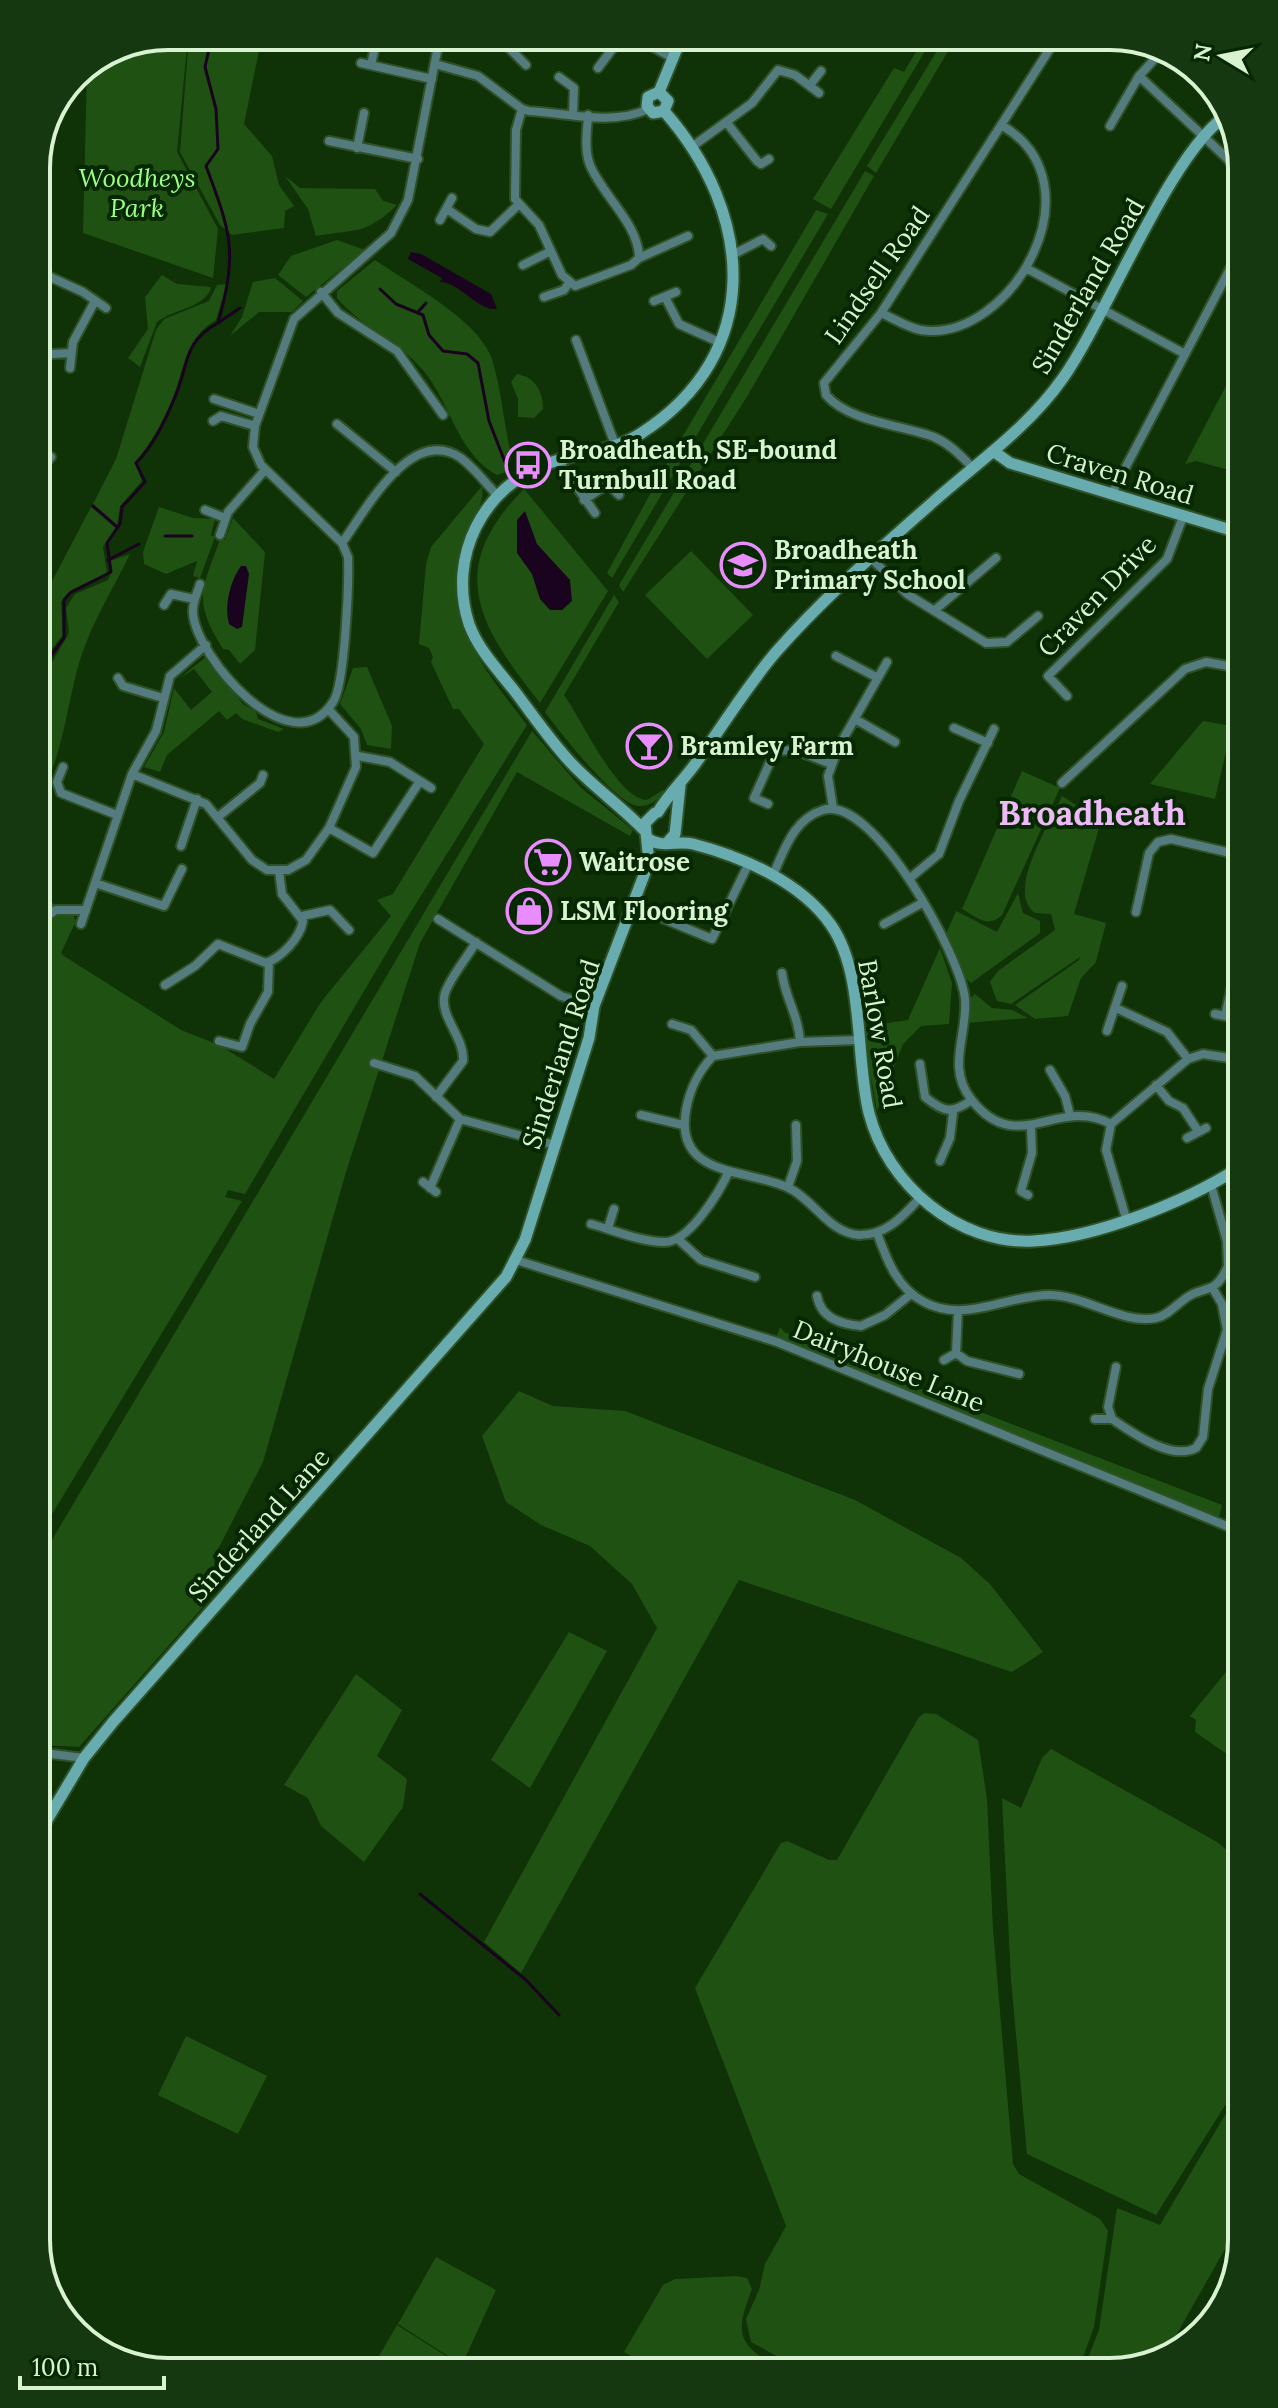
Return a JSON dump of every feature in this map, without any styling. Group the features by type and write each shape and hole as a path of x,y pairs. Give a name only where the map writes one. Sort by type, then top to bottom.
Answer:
{"street":[{"path":"372,50 366,64 432,79"},
{"path":"200,584 194,599 196,626 206,645 245,697 264,712 297,722 328,709 336,698 340,682 348,568 342,543 265,470 255,454 255,426 291,326 321,292 391,233 408,200 438,50"},
{"path":"511,50 526,65"},
{"path":"598,68 612,50"},
{"path":"658,50 671,57"},
{"path":"648,109 648,97 659,92 675,50"},
{"name":"Lindsell Road","path":"973,468 955,449 937,438 841,409 826,395 824,383 881,313 1049,50"},
{"path":"1110,126 1139,76 1155,59"},
{"path":"435,64 478,76 522,109 627,116 648,109 656,113 664,111"},
{"path":"693,146 752,103 778,70 785,70 819,93"},
{"path":"810,85 821,71"},
{"path":"1139,76 1227,159"},
{"path":"559,77 574,88 573,114"},
{"path":"659,92 668,101 664,111"},
{"path":"522,109 515,145 514,191 518,205 539,225 569,283"},
{"path":"664,111 693,146 721,200 732,237 734,288 721,343 704,372 673,410 616,447 558,460 533,470 496,494 479,518 466,552 465,603 475,639 553,743 646,834 664,844"},
{"path":"357,148 364,113"},
{"path":"588,115 589,164 626,224 639,258"},
{"path":"727,123 757,161 761,164 769,159"},
{"name":"Sinderland Road","path":"649,862 647,819 681,786 774,654 871,558 973,468 996,453 1061,381 1104,312 1173,181 1202,138 1219,123"},
{"path":"881,313 920,330 949,329 986,311 1026,268 1045,224 1046,189 1037,159 1014,133 1003,126"},
{"path":"329,141 418,159"},
{"path":"440,220 452,198"},
{"path":"447,209 476,229 490,232 518,205"},
{"path":"569,283 581,285 631,265 639,258 688,236"},
{"path":"732,255 763,239 771,246"},
{"path":"523,265 551,251"},
{"path":"1026,268 1185,354"},
{"path":"1111,495 1228,273"},
{"path":"50,278 106,308"},
{"path":"544,297 564,290 569,283"},
{"path":"321,292 338,313 397,351 443,415"},
{"path":"654,301 676,292"},
{"path":"665,297 679,324 721,343"},
{"path":"70,368 70,353 79,328 95,301"},
{"path":"576,340 616,447"},
{"path":"53,354 70,353"},
{"path":"214,399 259,414"},
{"path":"424,409 435,401"},
{"path":"213,421 221,416 255,426"},
{"path":"337,424 396,472"},
{"path":"342,543 396,472 419,452 444,451 461,459 496,494"},
{"name":"Craven Road","path":"996,453 1010,463 1228,529"},
{"path":"558,460 595,513"},
{"path":"220,535 225,518 265,470"},
{"path":"584,500 608,484 619,495"},
{"path":"205,510 225,518"},
{"name":"Craven Drive","path":"1067,696 1048,676 1167,559 1183,517"},
{"path":"871,558 907,594 986,643 1000,645 1038,616"},
{"path":"935,610 996,558"},
{"path":"164,605 171,594 194,599"},
{"path":"81,924 132,774 156,731 171,675 206,645"},
{"path":"836,656 878,678"},
{"path":"833,808 828,776 832,764 887,662"},
{"path":"1062,783 1185,669 1206,662 1228,666"},
{"path":"118,678 123,686 162,700"},
{"path":"132,774 197,799 218,817 252,860 267,870 279,871 306,860 329,828 337,802 356,767 358,756 354,737 328,709"},
{"path":"855,719 895,742"},
{"path":"954,728 988,743"},
{"path":"909,879 939,854 959,801 994,729"},
{"path":"768,804 754,798 774,753 797,751 832,764"},
{"path":"358,756 386,760 431,788"},
{"path":"63,767 57,782 61,793 117,815"},
{"path":"218,817 260,783 263,775"},
{"path":"329,828 373,853 420,781"},
{"name":"Sinderland Road","path":"516,1260 589,1038 594,1006 638,898 649,862 675,834 681,786"},
{"path":"181,846 197,799"},
{"path":"621,808 637,814 670,815 676,823"},
{"path":"773,875 797,826 810,815 833,808 844,809 857,817 884,845 909,879 961,980 965,1001 958,1062 963,1086 972,1100 996,1120 1031,1127 1070,1115 1087,1114 1111,1124"},
{"name":"Barlow Road","path":"676,823 695,844"},
{"path":"1136,912 1149,853 1158,842 1171,839 1228,852"},
{"name":"Barlow Road","path":"664,844 695,844 773,875 809,900 831,925 848,962 867,1103 880,1144 920,1198 969,1228 1031,1242 1063,1238 1126,1218 1211,1185 1228,1175"},
{"path":"664,919 712,939 748,865"},
{"path":"95,883 164,906 182,869"},
{"path":"165,985 195,966 218,944 257,961 276,959 302,929 302,916 282,894 279,871"},
{"path":"884,924 922,903"},
{"path":"51,912 86,910"},
{"path":"302,916 330,910 349,930"},
{"path":"438,919 561,996 594,1006"},
{"path":"436,1097 463,1061 461,1040 446,1012 444,999 476,942"},
{"path":"219,1041 242,1047 250,1024 268,992 269,962"},
{"path":"782,973 784,992 799,1024 800,1042"},
{"path":"1107,1031 1122,986"},
{"path":"1228,992 1220,1015 1228,1016"},
{"path":"1116,1008 1167,1032 1188,1059"},
{"path":"672,1024 691,1030 713,1056"},
{"path":"859,1040 800,1042 713,1056 693,1081 683,1125 686,1146 700,1158 729,1171 788,1187 839,1228 856,1235 877,1233 898,1222 920,1198"},
{"path":"1126,1218 1106,1150 1111,1124 1188,1059 1203,1054 1228,1058"},
{"path":"374,1063 404,1071 426,1085 460,1119 555,1145"},
{"path":"920,1064 925,1097 942,1112 953,1113 972,1100"},
{"path":"1050,1070 1065,1096 1070,1115"},
{"path":"1156,1085 1169,1101 1183,1108 1202,1129 1187,1138"},
{"path":"940,1161 950,1138 953,1113"},
{"path":"641,1115 683,1125"},
{"path":"430,1187 460,1119"},
{"path":"788,1187 797,1161 796,1125"},
{"path":"1028,1195 1021,1191 1032,1153 1031,1127"},
{"path":"591,1224 664,1242 678,1239 721,1189 729,1171"},
{"path":"1211,1185 1228,1251"},
{"path":"608,1228 614,1209"},
{"path":"877,1233 896,1279 911,1294 925,1303 958,1311 1051,1295 1097,1304 1129,1316 1159,1318 1189,1295 1212,1287 1224,1275 1228,1259"},
{"path":"678,1239 683,1248 701,1260 755,1277"},
{"name":"Dairyhouse Lane","path":"516,1260 777,1342 1228,1526"},
{"name":"Sinderland Lane","path":"50,1815 84,1758 474,1315 516,1260"},
{"path":"1095,1419 1112,1419 1169,1450 1180,1452 1196,1448 1203,1437 1208,1389 1227,1330 1222,1304 1212,1287"},
{"path":"817,1296 819,1308 831,1318 861,1326 885,1315 911,1294"},
{"path":"956,1353 958,1311"},
{"path":"944,1360 956,1353"},
{"path":"956,1353 967,1361 1019,1374"},
{"path":"1112,1419 1108,1407 1116,1367"},
{"path":"50,1754 84,1758"}],"green space":[{"name":"Woodheys Park","path":"187,50 177,152 218,229 213,278 83,233 87,84 102,70 123,59 145,52"},
{"path":"188,50 259,50 244,124 272,156 279,185 294,206 285,211 284,228 232,235 220,225 180,152"},
{"path":"917,50 926,50 831,209 813,199 894,68 904,72"},
{"path":"937,50 949,50 876,173 867,166"},
{"path":"865,171 874,176 748,395 623,592 619,585"},
{"path":"285,176 300,188 375,189 383,201 397,205 368,226 316,236 308,209"},
{"path":"816,210 828,214 612,578 607,573 667,463"},
{"path":"337,240 365,250 306,297 278,275 291,256"},
{"path":"375,260 441,304 485,344 496,373 515,469 497,475 484,467 465,443 435,388 417,363 337,298 337,291"},
{"path":"162,275 177,284 211,287 203,300 157,322 140,367 128,358 148,329 145,297"},
{"path":"275,278 303,301 292,312 259,312 230,336 242,317 253,282"},
{"path":"227,284 216,320 193,343 163,420 135,462 142,481 120,506 117,525 93,504 116,459 156,330 164,319 209,301 217,285"},
{"path":"517,374 529,378 540,391 543,409 534,418 518,417 518,399 511,382"},
{"path":"1228,382 1228,470 1196,461 1185,464"},
{"path":"482,486 479,507 463,542 457,570 457,595 462,619 481,662 527,725 404,923 245,1194 228,1190 225,1197 242,1201 50,1517 50,918 54,914 73,915 76,921 61,953 64,956 181,1030 219,1045 274,1079 321,1002 391,916 377,900 393,894 484,744 459,709 453,709 431,662 433,657 429,648 419,644 426,564 431,547"},
{"path":"524,489 608,591 540,703 501,649 487,623 479,598 478,572 484,546 499,518"},
{"path":"91,507 116,527 103,547 107,573 71,590 61,602 63,635 50,651 50,585"},
{"path":"159,507 193,518 215,519 211,535 215,537 200,578 193,576 197,561 166,574 144,564 143,552"},
{"path":"233,518 265,552 255,650 240,664 229,650 223,649 213,632 203,595 220,539 225,540"},
{"path":"691,551 753,615 707,659 645,595"},
{"path":"130,554 83,652 50,775 51,664 69,633 66,608 75,594 108,580 112,570 110,561"},
{"path":"614,595 619,602 564,695 601,756 624,786 647,800 663,790 665,793 642,806 628,802 616,793 575,750 545,712"},
{"path":"206,657 243,704 256,712 258,719 284,729 278,732 242,719 236,713 227,720 219,711 167,755 160,772 144,767 164,732 174,688 191,710 212,692 194,669 177,680"},
{"path":"367,667 392,726 391,749 367,745 361,729 340,704 353,668"},
{"path":"1203,721 1228,725 1228,743 1215,799 1150,784"},
{"path":"532,731 580,787 633,830 630,836 517,772 420,943 346,1172 263,1462 214,1557 217,1591 79,1747 50,1745 50,1543"},
{"path":"1022,771 1060,788 1002,915 992,921 982,920 962,909"},
{"path":"1062,796 1101,821 1074,914 1106,923 1096,962 1081,978 1068,1016 1035,1019 1015,1005 1080,957 1011,1004 997,1001 990,982 998,971 1055,930 1051,914 1035,913 1027,903 1025,890 1033,857"},
{"path":"1018,893 1023,913 1040,921 1040,933 971,983 965,978 945,936 956,911 997,932"},
{"path":"940,948 952,983 949,1024 921,1026 903,1044 877,1111 862,1027 908,1020"},
{"path":"975,994 992,1008 1012,1010 1028,1018 966,1023 969,999"},
{"path":"780,1327 784,1332 905,1383 1222,1505 1219,1518 777,1336"},
{"path":"519,1391 553,1406 625,1411 855,1500 961,1558 990,1584 1043,1652 1012,1672 739,1580 521,1973 484,1942 657,1628 632,1584 590,1546 541,1525 506,1502 482,1436"},
{"path":"569,1632 607,1651 530,1788 491,1760"},
{"path":"1228,1669 1228,1755 1195,1732 1196,1720 1190,1716"},
{"path":"356,1674 402,1710 377,1756 407,1779 403,1807 364,1862 321,1826 308,1798 284,1785"},
{"path":"925,1713 936,1714 978,1740 987,1799 993,1929 1013,2164 1019,2174 1100,2219 1108,2231 1094,2327 1083,2358 780,2358 751,2342 746,2319 759,2290 765,2264 786,2226 695,1988 781,1843 787,1841 829,1860 837,1860 919,1717"},
{"path":"1051,1749 1228,1851 1228,2101 1156,2215 1027,2154 1011,1980 1002,1798 1021,1808 1042,1758"},
{"path":"186,2036 267,2076 238,2134 158,2095"},
{"path":"1228,2110 1228,2244 1174,2338 1133,2356 1088,2358 1099,2330 1117,2208 1160,2225"},
{"path":"436,2257 496,2290 465,2358 451,2358 398,2324"},
{"path":"747,2278 752,2289 743,2316 743,2335 746,2343 763,2358 635,2358 624,2352 663,2285 675,2279"},
{"path":"397,2325 449,2358 378,2358"}],"shaded area":[{"path":"411,252 421,254 491,294 497,309 482,306 455,286 440,282 442,278 408,259"},
{"path":"525,511 537,544 570,580 572,601 562,610 550,610 540,599 532,574 517,553 517,520"},
{"path":"241,566 246,566 249,574 242,627 237,629 229,624 228,602"}],"waterway":[{"path":"50,657 64,638 64,600 70,593 111,572 107,543 120,524 122,507 145,482 136,463 163,424 193,346 198,338 218,323 230,260 226,226 206,166 218,149 216,109 205,67 209,50"},
{"path":"380,289 396,304 423,315 429,335 443,351 467,354 478,363 489,421 510,475"},
{"path":"418,312 426,303"},
{"path":"218,323 240,308"},
{"path":"93,506 117,527"},
{"path":"165,536 192,536"},
{"path":"108,560 139,544"},
{"path":"420,1894 526,1980 559,2015"}],"place":[{"name":"Broadheath, SE-bound Turnbull Road","path":"528,465"},
{"name":"Broadheath Primary School","path":"743,565"},
{"name":"Bramley Farm","path":"649,746"},
{"name":"Waitrose","path":"548,862"},
{"name":"LSM Flooring","path":"529,911"}],"district":[{"name":"Broadheath","path":"1092,813"}]}
